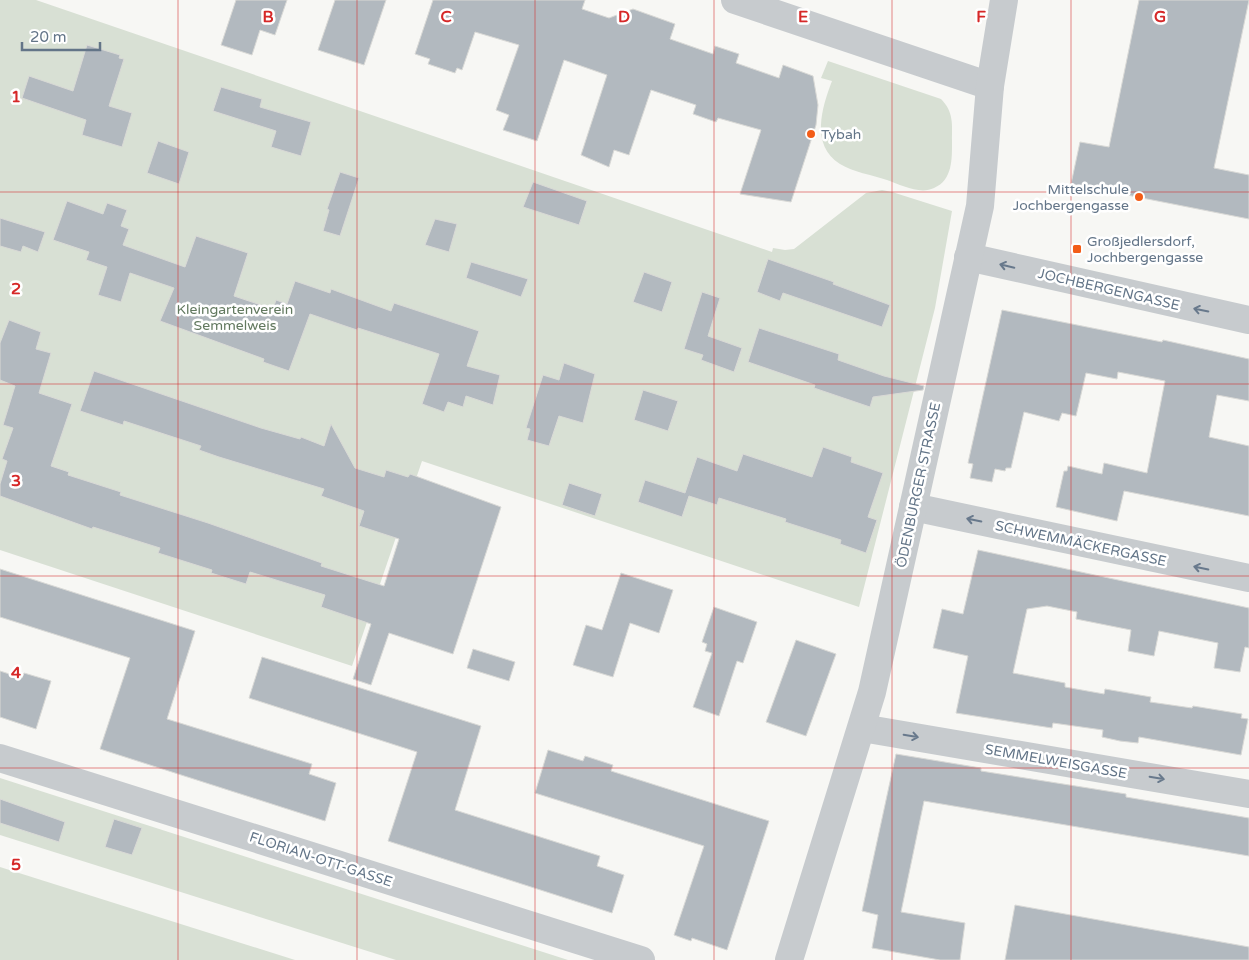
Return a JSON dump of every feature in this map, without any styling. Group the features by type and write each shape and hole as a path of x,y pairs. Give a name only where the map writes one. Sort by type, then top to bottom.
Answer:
{"street":[{"path":"735,0 990,86"},
{"name":"ÖDENBURGER STRASSE","path":"789,960 862,728 913,507 980,206 990,86 1004,0"},
{"name":"JOCHBERGENGASSE","path":"968,257 1249,320"},
{"name":"SCHWEMMÄCKERGASSE","path":"913,507 1249,578"},
{"name":"SEMMELWEISGASSE","path":"862,728 1249,794"},
{"name":"FLORIAN-OTT-GASSE","path":"0,758 641,960"}],"green space":[{"name":"Kleingartenverein Semmelweis","path":"0,0 36,0 772,252 773,248 794,249 866,193 882,190 892,192 952,211 935,308 859,607 422,461 352,666 0,550"},
{"path":"828,61 941,99 950,114 952,130 951,161 945,180 929,190 917,190 851,169 840,164 831,156 825,147 821,125 825,102 832,81 821,78"},
{"path":"0,778 568,960 396,960 0,835"},
{"path":"0,867 295,960 0,960"}],"building":[{"path":"236,0 287,0 275,35 260,30 252,55 221,45"},
{"path":"335,0 386,0 364,65 318,50"},
{"path":"433,0 585,0 582,9 609,18 633,9 675,24 670,39 713,54 715,46 739,54 736,63 779,78 783,65 813,76 818,105 816,125 791,202 740,194 761,130 718,118 716,122 693,114 696,105 651,90 629,155 614,150 609,167 581,155 607,75 564,60 537,141 503,130 509,115 496,110 519,45 475,32 462,70 457,68 455,73 428,64 430,59 415,54"},
{"path":"1139,0 1249,0 1214,168 1249,175 1249,219 1071,184 1080,142 1109,147"},
{"path":"87,45 120,55 119,58 124,59 109,106 132,113 122,147 82,135 86,120 22,98 29,76 73,91"},
{"path":"221,87 262,99 260,107 311,122 301,156 271,147 276,131 213,111"},
{"path":"158,141 189,152 179,184 147,173"},
{"path":"340,172 359,178 340,236 323,231 329,210 327,209"},
{"path":"533,182 587,201 579,225 523,207"},
{"path":"67,201 103,214 107,203 127,210 121,226 129,229 123,245 185,267 196,236 248,253 234,296 273,309 276,300 287,304 295,281 330,293 331,289 391,311 394,303 479,331 467,366 500,375 493,405 466,396 463,407 448,402 444,412 422,404 439,354 310,314 289,371 263,362 264,359 160,321 174,288 130,273 121,302 98,295 107,267 86,260 89,252 53,240"},
{"path":"0,218 45,232 38,252 23,246 21,252 0,246"},
{"path":"435,219 457,224 449,252 425,245"},
{"path":"768,259 834,282 833,284 890,305 882,327 783,293 780,301 757,292"},
{"path":"471,262 528,279 521,297 466,278"},
{"path":"644,272 672,282 662,312 633,302"},
{"path":"702,292 720,298 708,336 742,348 734,372 701,360 703,355 684,349"},
{"path":"1002,310 1162,342 1163,340 1249,359 1249,401 1217,395 1209,437 1249,446 1249,516 1124,491 1117,521 1056,507 1064,471 1067,471 1068,466 1102,474 1104,463 1147,473 1165,381 1118,372 1117,379 1086,373 1076,416 1062,413 1059,421 1024,412 1011,468 1006,468 1005,471 995,469 992,482 970,478 973,464 968,463"},
{"path":"9,320 41,332 36,349 51,353 39,393 72,404 51,466 69,472 68,475 121,492 120,495 208,523 322,563 321,566 384,586 399,539 359,526 364,511 321,496 324,489 219,457 199,450 201,446 124,421 123,425 80,411 94,371 261,428 300,439 301,437 324,446 331,424 355,468 384,477 386,470 408,477 410,474 501,507 453,654 389,633 371,685 353,679 371,624 321,607 325,595 250,572 246,584 211,573 212,570 158,553 160,548 93,527 92,529 0,496 0,484 7,461 2,459 13,428 3,425 15,386 0,380 0,343"},
{"path":"759,328 839,354 838,360 884,376 924,386 923,390 873,397 870,407 814,388 815,385 748,362"},
{"path":"564,363 595,374 583,423 559,416 549,446 527,440 530,429 526,428 543,375 559,380"},
{"path":"643,390 678,401 668,431 634,420"},
{"path":"823,447 852,457 851,462 883,473 868,517 877,520 866,553 840,544 841,540 785,522 786,519 719,498 717,505 689,496 682,517 638,502 645,480 685,493 697,457 737,471 743,454 812,477"},
{"path":"569,483 602,494 595,516 562,505"},
{"path":"978,550 1249,608 1249,648 1245,647 1240,672 1214,668 1218,643 1159,631 1154,656 1128,651 1131,630 1076,619 1077,612 1047,606 1027,609 1013,673 1065,683 1065,687 1104,694 1105,689 1151,697 1150,702 1192,708 1193,706 1242,714 1241,718 1248,719 1241,755 1139,737 1138,743 1120,741 1102,737 1103,730 1053,723 1052,728 956,713 968,656 933,648 942,609 963,614"},
{"path":"0,569 195,631 167,719 312,764 309,774 336,783 325,821 100,749 130,658 0,617"},
{"path":"621,573 673,590 659,633 630,623 613,677 573,665 586,625 602,630"},
{"path":"714,607 757,622 743,663 737,661 719,716 693,707 712,653 705,651 707,644 702,642"},
{"path":"796,640 836,654 806,736 766,722"},
{"path":"473,649 515,662 509,681 467,668"},
{"path":"262,657 481,726 455,810 600,856 597,866 624,875 612,913 388,841 417,752 249,698"},
{"path":"0,671 22,678 24,673 51,681 36,729 0,717"},
{"path":"548,750 583,761 585,756 613,765 611,771 769,821 727,950 692,938 691,941 674,935 704,846 535,793"},
{"path":"896,754 981,768 981,771 1126,794 1126,797 1249,818 1249,856 924,801 901,912 965,923 960,960 940,960 872,948 878,915 862,911"},
{"path":"0,799 65,822 59,842 0,823"},
{"path":"114,819 142,828 132,855 105,847"},
{"path":"1015,905 1249,947 1249,960 1005,960"}],"place":[{"name":"Tybah","path":"811,134"},
{"name":"Mittelschule Jochbergengasse","path":"1139,197"},
{"name":"Großjedlersdorf, Jochbergengasse","path":"1077,249"}]}
